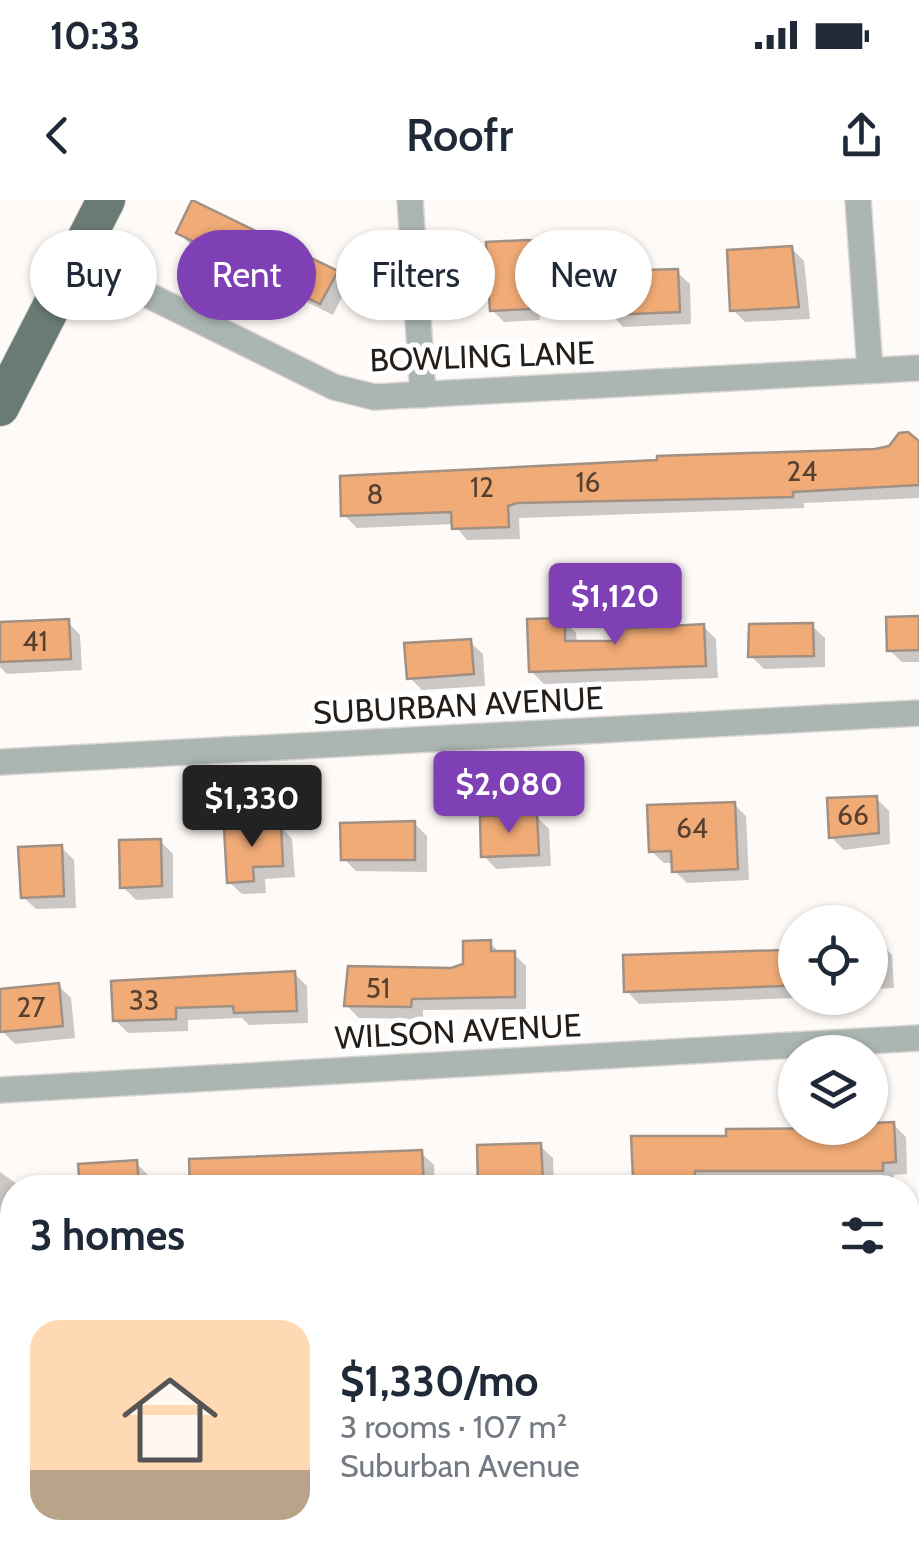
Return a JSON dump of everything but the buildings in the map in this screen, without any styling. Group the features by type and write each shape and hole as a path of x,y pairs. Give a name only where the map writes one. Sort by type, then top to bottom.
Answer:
{"main road":[{"path":"92,230 106,200"},
{"path":"0,408 46,320"}],"street":[{"path":"410,200 423,395"},
{"path":"858,200 870,370"},
{"name":"BOWLING LANE","path":"157,300 334,388 374,397 919,368"},
{"name":"SUBURBAN AVENUE","path":"0,762 919,713"},
{"name":"WILSON AVENUE","path":"0,1090 919,1038"}]}
